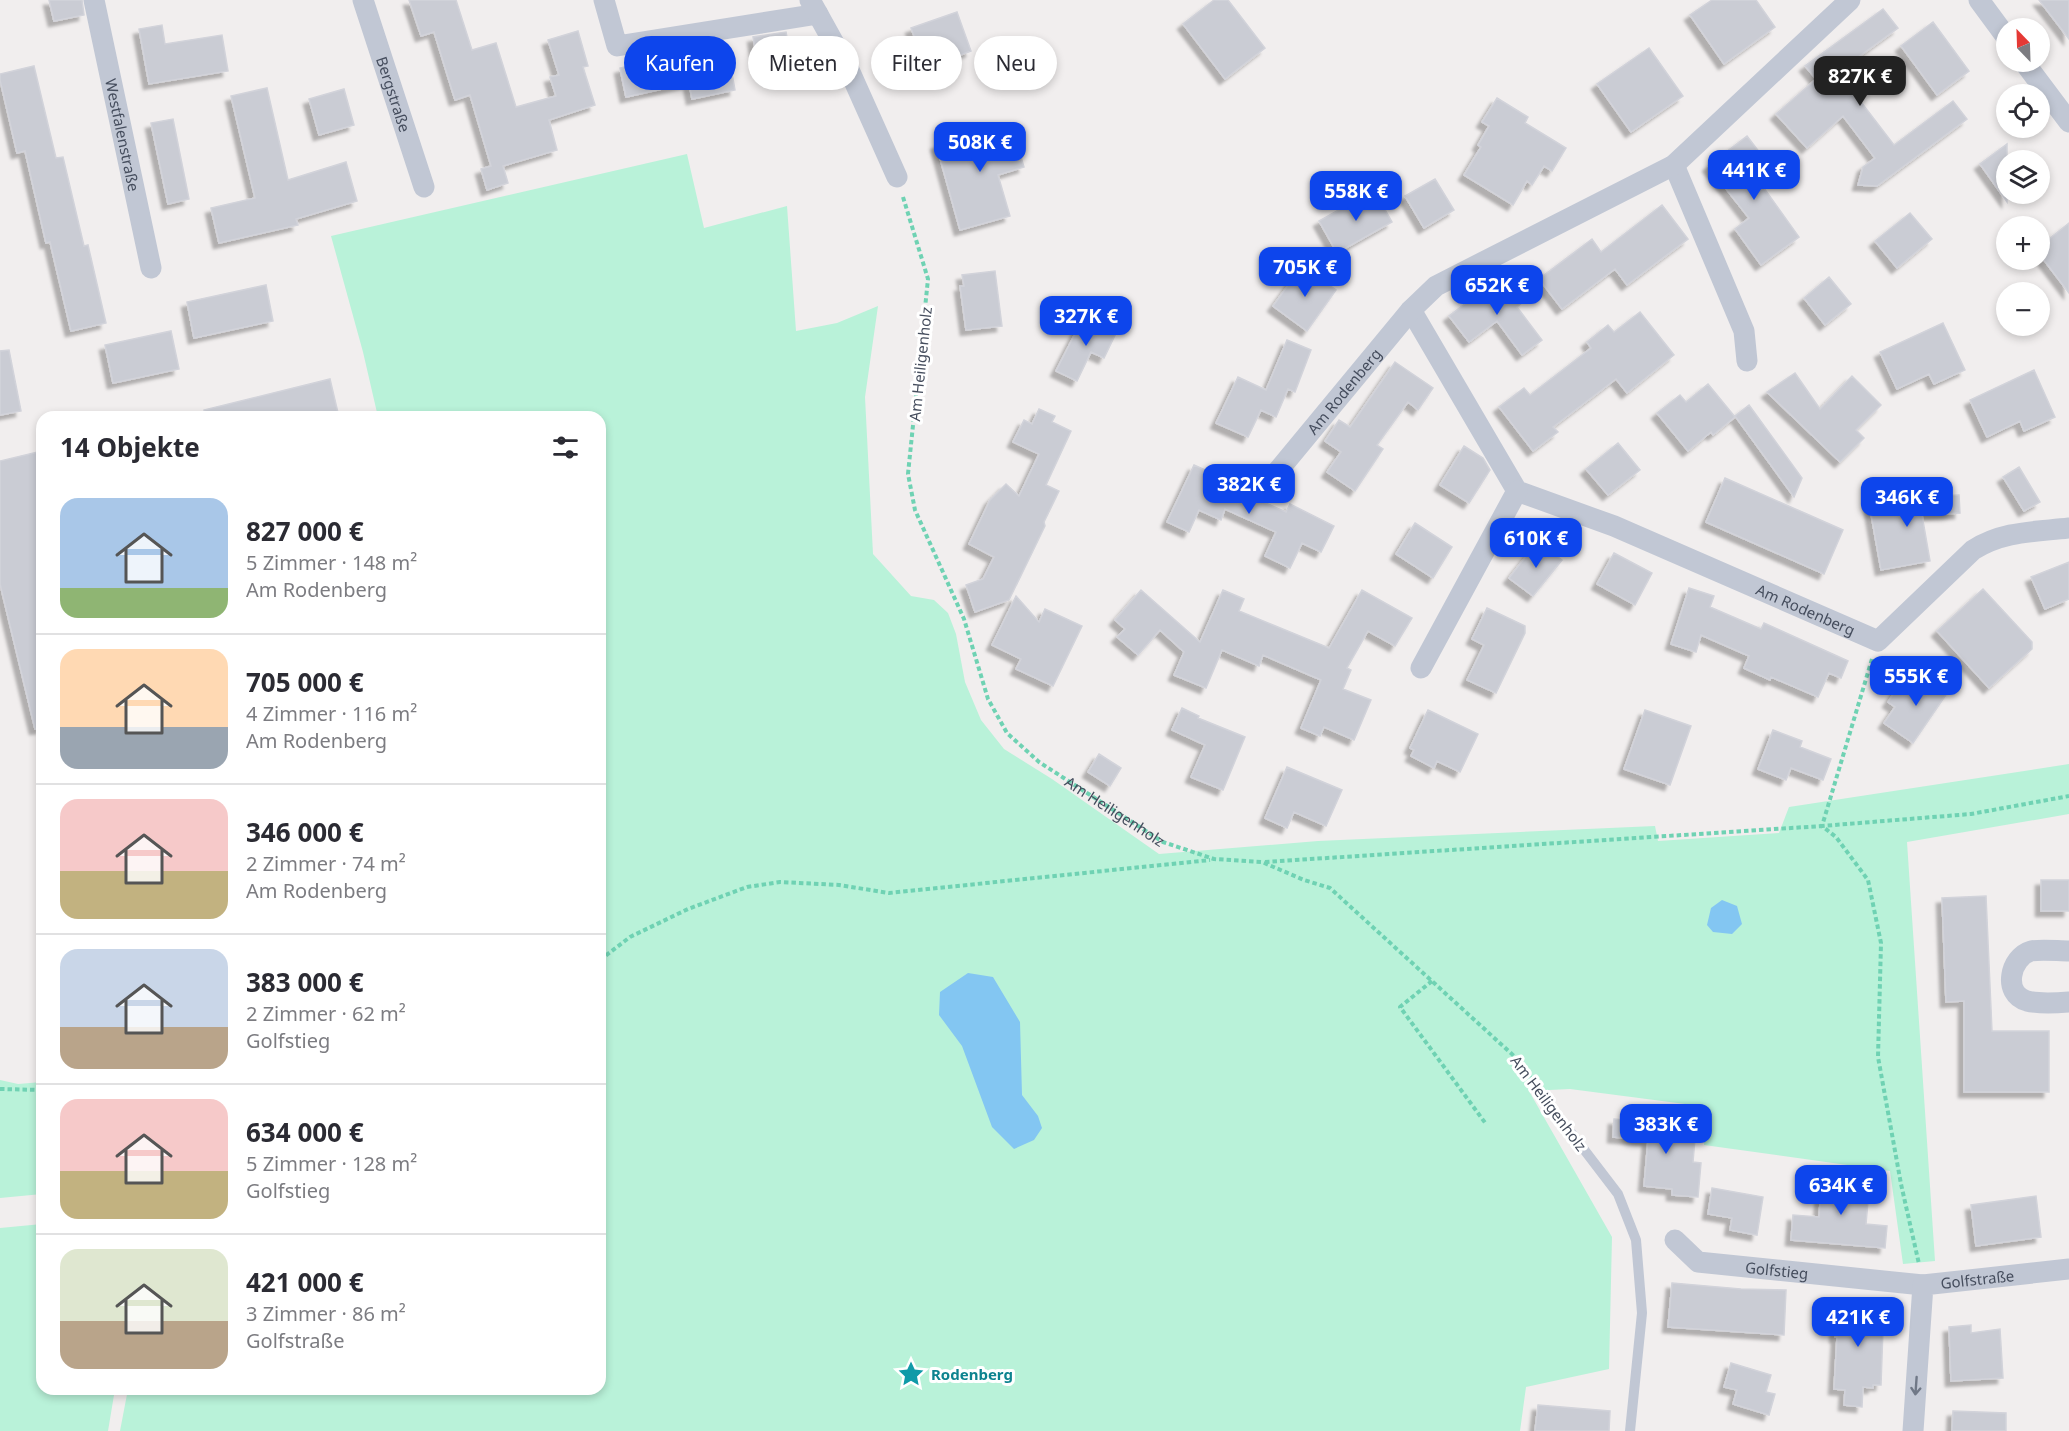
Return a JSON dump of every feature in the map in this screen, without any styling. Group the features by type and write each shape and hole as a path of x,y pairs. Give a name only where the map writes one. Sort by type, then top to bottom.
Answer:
{"street":[{"name":"Westfalenstraße","path":"94,0 151,268"},
{"name":"Bergstraße","path":"363,0 424,187"},
{"path":"604,0 617,46 814,7 850,72 897,177"},
{"name":"Am Rodenberg","path":"1278,472 1411,310 1436,286 1674,165 1850,0"},
{"path":"1979,0 1996,23"},
{"path":"2032,72 2069,122"},
{"path":"1674,165 1744,331 1747,361"},
{"path":"1411,310 1517,491 1421,668"},
{"name":"Am Rodenberg","path":"1517,491 1614,526 1878,641"},
{"path":"1878,641 1972,550 1988,540 2008,534 2069,528"},
{"path":"2069,951 2031,951 2017,959 2012,968 2011,980 2016,993 2026,1000 2069,1002"},
{"name":"Golfstieg","path":"1675,1240 1698,1262 1923,1285"},
{"name":"Golfstraße","path":"1913,1431 1923,1285 2069,1269"}],"lane":[{"name":"Am Heiligenholz","path":"1566,1126 1618,1194 1636,1240 1642,1313 1630,1431"}],"path":[{"name":"Am Heiligenholz","path":"897,177 928,279 908,474 915,510 964,620 988,699 1007,733 1039,762 1163,842 1214,859 1262,862 1304,880 1330,888 1514,1056 1566,1126"},
{"path":"1822,826 1878,641"},
{"path":"1262,862 1822,826 1971,814 2069,796"},
{"path":"1822,826 1836,837 1868,880 1881,943 1878,1057 1901,1184 1923,1285"},
{"path":"606,955 630,937 688,909 747,887 780,882 839,885 889,893 1214,859"},
{"path":"1432,981 1400,1007 1486,1124"},
{"path":"0,1089 36,1090"}],"green space":[{"path":"687,154 704,228 787,206 796,331 837,323 878,306 865,397 873,554 911,596 934,600 948,613 956,634 965,682 981,720 1004,749 1052,779 1159,854 1318,841 1655,826 1658,841 1779,833 1789,807 2069,764 2069,814 1907,842 1935,1261 1903,1264 1890,1171 1704,1145 1708,1107 1570,1089 1529,1091 1612,1237 1609,1369 1526,1387 1520,1431 120,1431 127,1395 606,1395 606,411 377,411 331,236"},
{"path":"0,1080 18,1084 36,1082 36,1195 0,1198"},
{"path":"36,1225 36,1395 114,1395 108,1431 0,1431 0,1228"}],"water":[{"path":"1722,900 1737,906 1742,924 1732,934 1713,932 1707,925 1711,908"},
{"path":"968,973 993,977 1020,1022 1022,1095 1038,1116 1042,1128 1034,1140 1014,1149 992,1127 962,1046 939,1015 940,992"}],"building":[{"path":"49,0 82,0 84,15 54,21"},
{"path":"409,0 456,0 472,50 496,43 516,107 556,96 550,77 559,75 548,40 578,31 588,66 583,67 595,105 549,120 557,150 503,166 508,183 487,190 481,169 491,166 470,95 455,100 434,32 421,36"},
{"path":"1214,0 1228,0 1265,48 1225,79 1183,24"},
{"path":"1712,0 1756,0 1775,27 1724,64 1690,15"},
{"path":"2039,0 2069,0 2069,39"},
{"path":"1883,9 1898,28 1838,72 1894,145 1953,101 1967,119 1877,186 1858,185 1863,167 1875,158 1843,116 1807,148 1776,114 1816,79 1805,66"},
{"path":"957,12 971,51 962,54 962,36 914,36 911,28"},
{"path":"1933,22 1969,71 1937,95 1901,46"},
{"path":"162,25 165,44 222,35 228,71 149,84 139,29"},
{"path":"786,32 787,36 760,36"},
{"path":"1649,48 1683,96 1631,132 1597,84"},
{"path":"34,66 56,158 63,157 84,246 88,245 106,323 71,331 50,242 46,243 25,151 17,153 0,80 0,74"},
{"path":"624,67 624,87 620,68"},
{"path":"267,88 288,180 346,162 357,201 296,219 298,225 219,243 211,208 255,198 231,96"},
{"path":"344,89 354,125 319,135 309,99"},
{"path":"625,90 658,90 626,97"},
{"path":"690,90 735,90 692,99"},
{"path":"1497,98 1528,117 1525,123 1566,148 1552,171 1544,166 1532,185 1527,181 1513,205 1464,175 1481,147 1478,145 1489,126 1482,122"},
{"path":"173,119 189,199 168,204 151,123"},
{"path":"1011,123 1024,167 998,175 1010,216 960,230 936,144"},
{"path":"1747,136 1770,166 1756,177 1799,237 1761,265 1735,229 1749,218 1708,166"},
{"path":"2007,144 2007,150 1999,150"},
{"path":"1996,152 1996,187 1980,164"},
{"path":"1435,179 1454,210 1424,228 1405,196"},
{"path":"1374,190 1392,222 1337,253 1319,221"},
{"path":"1662,205 1688,239 1627,285 1615,269 1562,309 1539,279 1592,239 1601,252"},
{"path":"1910,213 1932,239 1897,268 1875,241"},
{"path":"2069,223 2069,293 2050,268 2050,238"},
{"path":"1302,266 1336,290 1307,331 1273,306"},
{"path":"995,271 1002,326 966,330 960,286 964,286 962,275"},
{"path":"1503,275 1523,302 1517,307 1542,340 1522,355 1497,321 1469,342 1449,316"},
{"path":"1829,277 1851,304 1825,325 1804,298"},
{"path":"266,285 273,321 194,338 187,302"},
{"path":"1640,312 1674,355 1627,393 1616,379 1553,427 1558,432 1533,451 1499,407 1524,388 1530,395 1591,348 1587,342 1608,325 1614,332"},
{"path":"1084,316 1117,331 1104,358 1091,352 1077,381 1056,371"},
{"path":"1943,323 1965,370 1934,384 1929,374 1897,389 1880,352"},
{"path":"171,331 179,369 113,383 105,345"},
{"path":"1287,340 1311,350 1295,392 1288,389 1276,417 1261,410 1248,437 1216,423 1238,377 1266,390"},
{"path":"9,350 21,411 0,415 0,351"},
{"path":"1395,362 1433,388 1418,410 1408,402 1377,445 1383,449 1355,491 1327,472 1341,452 1325,441 1339,420 1350,427"},
{"path":"2034,370 2055,417 2024,431 2020,421 1987,437 1970,400"},
{"path":"1795,373 1820,409 1852,376 1881,405 1856,430 1864,438 1840,462 1767,392"},
{"path":"330,379 338,411 204,411"},
{"path":"1708,384 1735,417 1713,435 1711,432 1688,451 1657,413 1680,395 1686,402"},
{"path":"1749,405 1802,478 1794,497 1735,416"},
{"path":"1039,409 1055,416 1052,422 1071,431 1046,485 1059,491 1044,522 1045,526 1009,600 975,612 966,585 983,579 994,557 969,544 990,500 1006,484 1019,496 1039,454 1013,442 1024,420 1032,424"},
{"path":"1618,443 1640,470 1608,495 1586,469"},
{"path":"1464,446 1483,458 1490,470 1469,503 1440,485"},
{"path":"36,452 35,729 0,584 0,461"},
{"path":"1194,465 1237,484 1234,489 1286,512 1290,504 1334,526 1321,552 1302,543 1290,568 1265,556 1276,532 1225,509 1221,520 1199,510 1189,532 1167,522"},
{"path":"2019,467 2040,502 2024,511 2003,477"},
{"path":"1725,478 1843,530 1824,574 1706,522"},
{"path":"1959,495 1960,513 1922,515 1930,561 1881,570 1869,503 1892,513 1878,499"},
{"path":"1415,523 1452,547 1433,578 1396,554"},
{"path":"1538,541 1562,560 1533,596 1509,578"},
{"path":"1614,553 1652,573 1635,605 1597,584"},
{"path":"2069,562 2069,599 2045,609 2031,577"},
{"path":"1689,588 1714,596 1710,607 1761,629 1764,623 1848,661 1841,678 1829,673 1818,697 1744,668 1749,656 1701,635 1696,652 1671,644"},
{"path":"1983,589 2032,642 2032,649 1989,688 1937,631"},
{"path":"1141,590 1200,642 1223,590 1244,599 1239,611 1329,648 1362,590 1412,618 1395,646 1368,631 1347,668 1351,670 1343,689 1371,700 1354,740 1324,727 1320,736 1301,728 1321,680 1263,655 1259,666 1222,650 1206,688 1174,675 1184,652 1160,630 1138,655 1117,637 1125,629 1115,620"},
{"path":"1016,596 1039,622 1045,609 1082,626 1053,686 1016,669 1021,659 992,645"},
{"path":"1487,608 1525,626 1525,633 1496,693 1467,680 1484,645 1472,639"},
{"path":"1933,673 1952,686 1913,743 1884,723 1895,707 1888,702 1902,681 1920,693"},
{"path":"1182,708 1199,716 1198,718 1245,737 1223,790 1191,777 1205,745 1172,730"},
{"path":"1428,710 1478,734 1460,772 1437,761 1434,768 1411,756 1414,750 1410,748"},
{"path":"1645,710 1691,726 1670,785 1624,769"},
{"path":"1773,730 1802,741 1800,747 1831,759 1823,780 1791,768 1786,780 1758,769"},
{"path":"1099,754 1121,768 1110,786 1088,772"},
{"path":"1287,767 1342,790 1326,826 1294,812 1287,828 1265,818"},
{"path":"2041,880 2069,880 2069,911 2041,911"},
{"path":"1986,896 1992,1031 2049,1031 2049,1092 1964,1092 1964,1001 1946,1002 1942,898"},
{"path":"1614,1119 1696,1127 1693,1162 1701,1163 1698,1197 1672,1195 1672,1189 1644,1186 1648,1140 1613,1137"},
{"path":"1822,1175 1870,1179 1866,1224 1887,1226 1885,1248 1791,1240 1793,1215 1819,1217"},
{"path":"1712,1188 1763,1197 1757,1235 1730,1230 1732,1218 1708,1214"},
{"path":"2036,1196 2041,1237 1976,1246 1971,1205"},
{"path":"1672,1283 1786,1290 1784,1335 1668,1327"},
{"path":"1837,1300 1884,1301 1881,1385 1873,1385 1873,1388 1863,1387 1862,1407 1844,1405 1845,1390 1834,1389"},
{"path":"1971,1325 1971,1333 2000,1329 2003,1378 1951,1381 1949,1327"},
{"path":"1731,1363 1771,1375 1766,1392 1775,1394 1769,1415 1733,1404 1737,1390 1724,1387"},
{"path":"1538,1405 1610,1411 1609,1431 1535,1431"},
{"path":"1953,1411 2006,1413 2006,1431 1952,1431"}],"place":[{"name":"Rodenberg","path":"911,1374"}]}
